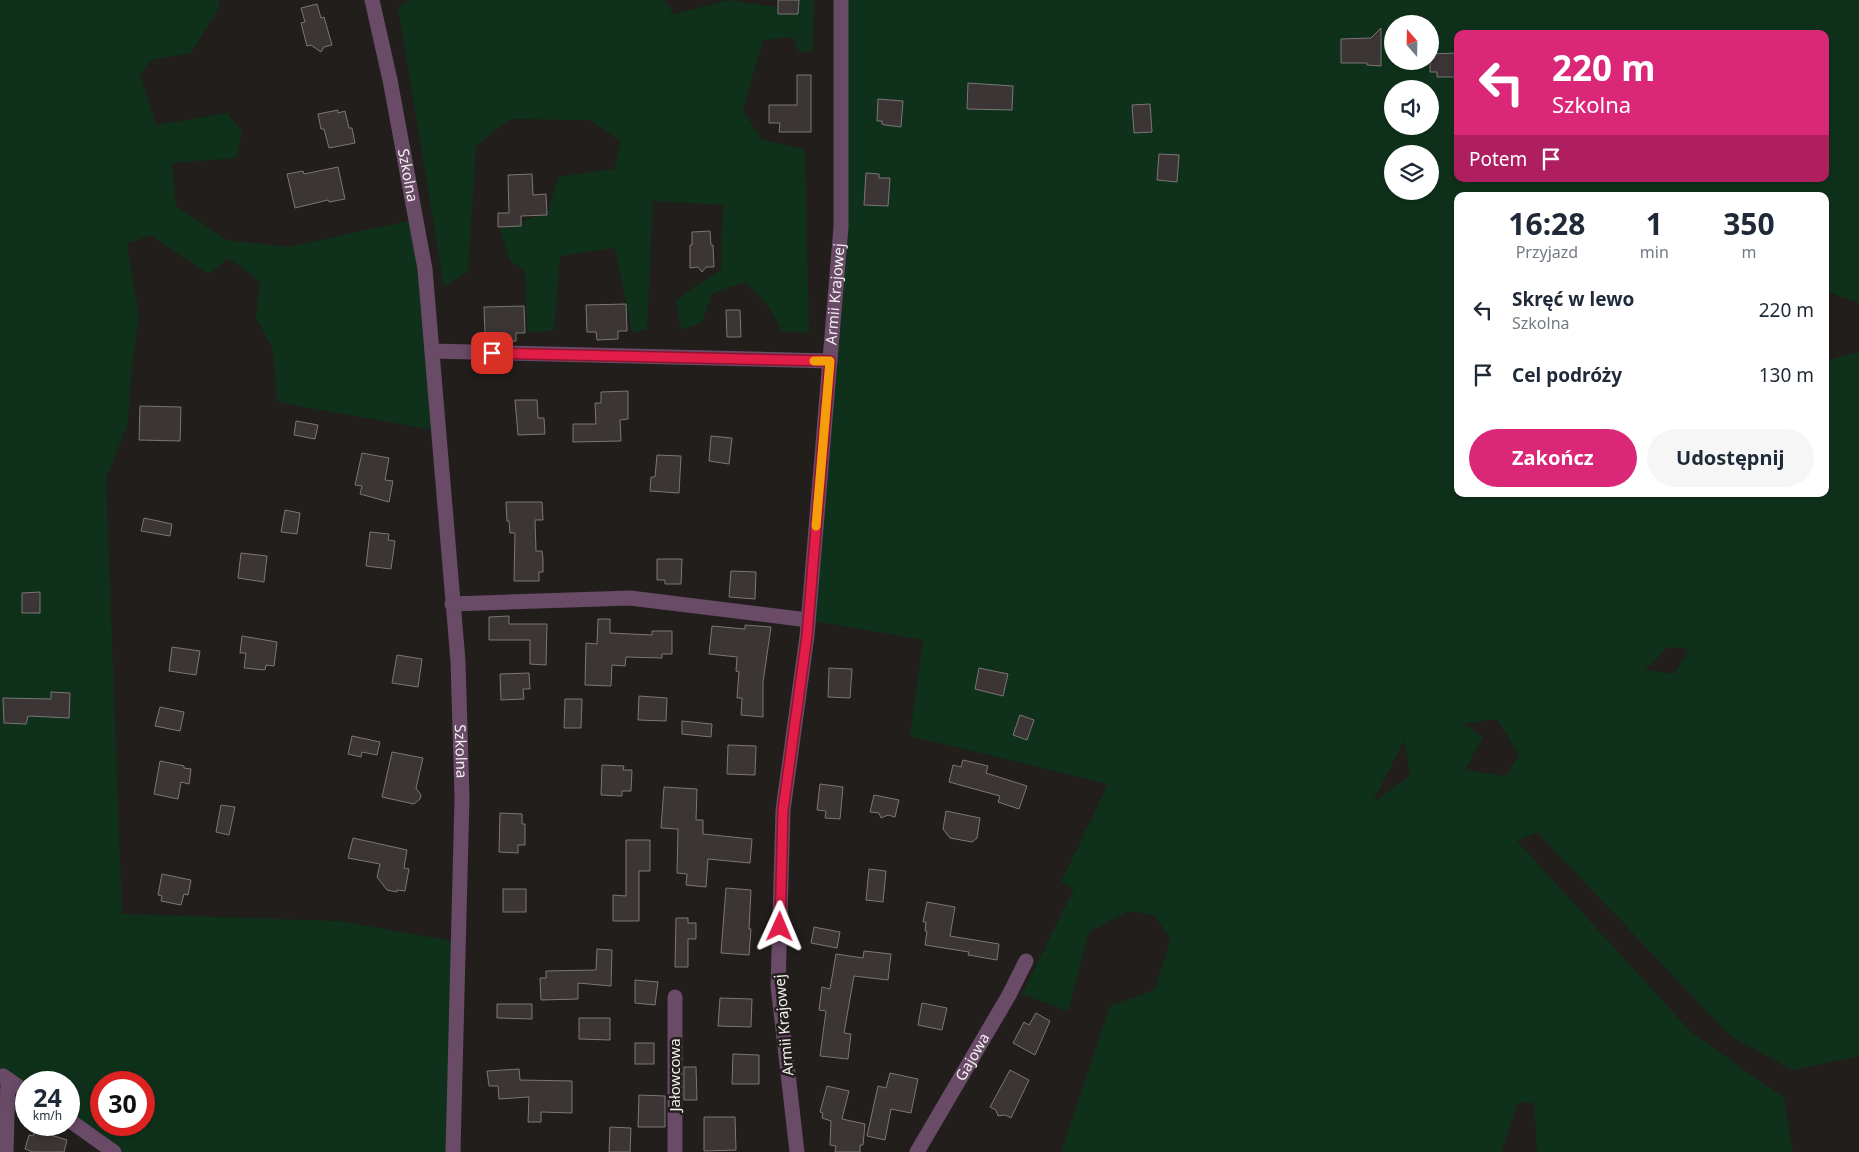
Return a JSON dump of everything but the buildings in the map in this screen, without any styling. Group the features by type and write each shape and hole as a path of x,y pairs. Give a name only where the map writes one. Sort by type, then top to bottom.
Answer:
{"street":[{"name":"Szkolna","path":"372,0 390,80 425,269 458,661 462,797 453,1152"},
{"name":"Armii Krajowej","path":"797,1152 778,986 783,810 808,620 841,227 841,0"},
{"path":"432,351 830,361"},
{"path":"452,604 630,598 808,620"},
{"name":"Gajowa","path":"917,1152 1009,995 1026,961"},
{"name":"Jałowcowa","path":"674,998 675,1152"},
{"path":"4,1077 15,1084"},
{"path":"4,1077 6,1152"},
{"path":"80,1128 114,1152"}],"green space":[{"path":"0,0 220,0 218,9 191,53 151,60 140,74 156,125 228,113 242,133 236,158 172,163 176,206 226,240 289,247 416,219 439,431 277,402 273,350 256,318 260,281 228,258 209,274 150,235 127,244 139,316 132,367 128,423 106,478 122,914 339,921 458,942 453,1152 114,1152 92,1136 155,1136 155,1071 90,1071 90,1135 80,1128 80,1071 15,1071 15,1085 0,1076"},
{"path":"410,0 665,0 673,14 729,0 782,8 784,0 814,0 813,51 799,52 793,37 763,40 743,110 762,140 805,149 809,333 782,331 768,305 745,282 713,293 701,323 681,330 676,300 721,269 723,205 653,201 647,330 632,333 615,248 560,256 554,331 527,332 525,270 510,261 500,229 548,212 558,177 614,169 621,142 590,120 510,119 476,146 468,272 444,287 398,6"},
{"path":"840,0 1859,0 1859,303 1829,292 1829,192 1454,192 1454,497 1829,497 1829,360 1859,352 1859,1056 1793,1070 1730,1036 1537,832 1517,841 1691,1032 1784,1098 1793,1152 1537,1152 1534,1103 1518,1102 1501,1152 1061,1152 1110,1006 1154,990 1171,940 1154,915 1129,911 1089,932 1068,1011 1022,994 1074,889 1061,882 1108,784 910,736 923,640 808,620 841,227","holes":["1668,647 1689,649 1674,674 1644,670","1497,719 1519,755 1506,776 1465,770 1483,737 1462,724","1404,741 1410,776 1372,803"]}],"slow traffic":[{"path":"814,361 830,361 816,526"}],"route":[{"path":"492,353 830,361 807,636 783,810 780,927"}]}
